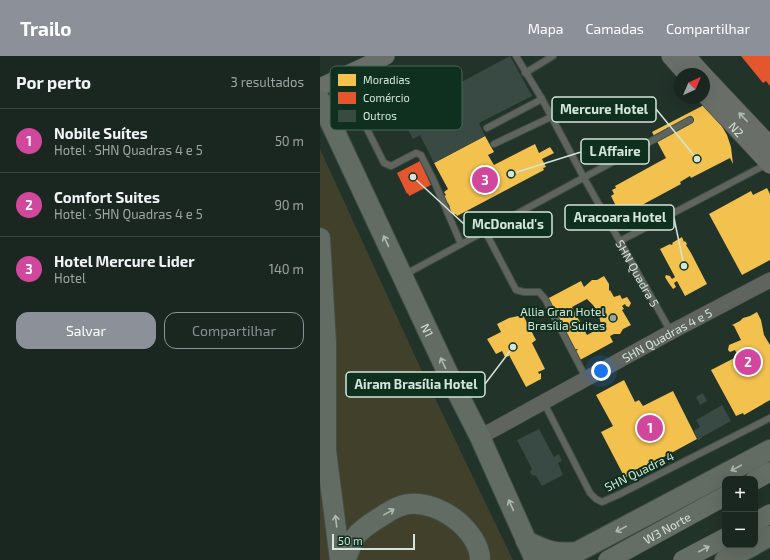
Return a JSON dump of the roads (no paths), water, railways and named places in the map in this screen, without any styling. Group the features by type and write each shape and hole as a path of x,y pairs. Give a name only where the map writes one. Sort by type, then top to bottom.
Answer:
{"highway":[{"name":"N1","path":"320,100 330,122"},
{"name":"N1","path":"334,130 451,380 480,437 535,560"},
{"path":"320,238 326,342 326,450 340,560"},
{"path":"526,541 550,552 560,554 577,552 770,450"},
{"path":"345,560 356,537 370,523 399,507 418,504 432,506 457,521 468,531 475,542 480,560"},
{"path":"758,543 770,536"},
{"path":"725,560 748,548"}],"main road":[{"path":"365,66 386,56"},
{"path":"670,56 681,68"},
{"name":"N2","path":"687,56 698,68"},
{"name":"N2","path":"710,81 770,146"},
{"path":"320,87 330,82"},
{"name":"N2","path":"710,100 769,164"},
{"path":"758,478 770,472"},
{"name":"W3 Norte","path":"608,560 722,498"},
{"path":"758,520 770,514"},
{"path":"683,560 722,540"}],"street":[{"name":"SHN Quadras 4 e 5","path":"480,437 586,378 770,280"}],"lane":[{"name":"SHN Quadra 5","path":"516,56 542,99 584,178 671,332"},
{"path":"525,72 553,56"},
{"path":"487,128 542,99"},
{"path":"494,144 551,117"},
{"path":"402,276 690,120"},
{"path":"368,130 384,163 391,166 416,153 421,155 461,244"},
{"path":"620,241 769,164"},
{"path":"485,231 516,290 524,292 539,292 545,299 586,378"},
{"name":"SHN Quadra 4","path":"543,402 590,493 602,502 770,418"}],"place":[{"name":"Mercure Hotel","path":"697,159"},
{"name":"L Affaire","path":"511,174"},
{"name":"McDonald's","path":"413,177"},
{"name":"Hotel Mercure Lider","path":"485,180"},
{"name":"Aracoara Hotel","path":"684,266"},
{"name":"Allia Gran Hotel Brasília Suites","path":"613,318"},
{"name":"Airam Brasília Hotel","path":"513,347"},
{"name":"Comfort Suites","path":"748,362"},
{"name":"Nobile Suítes","path":"650,428"}]}
